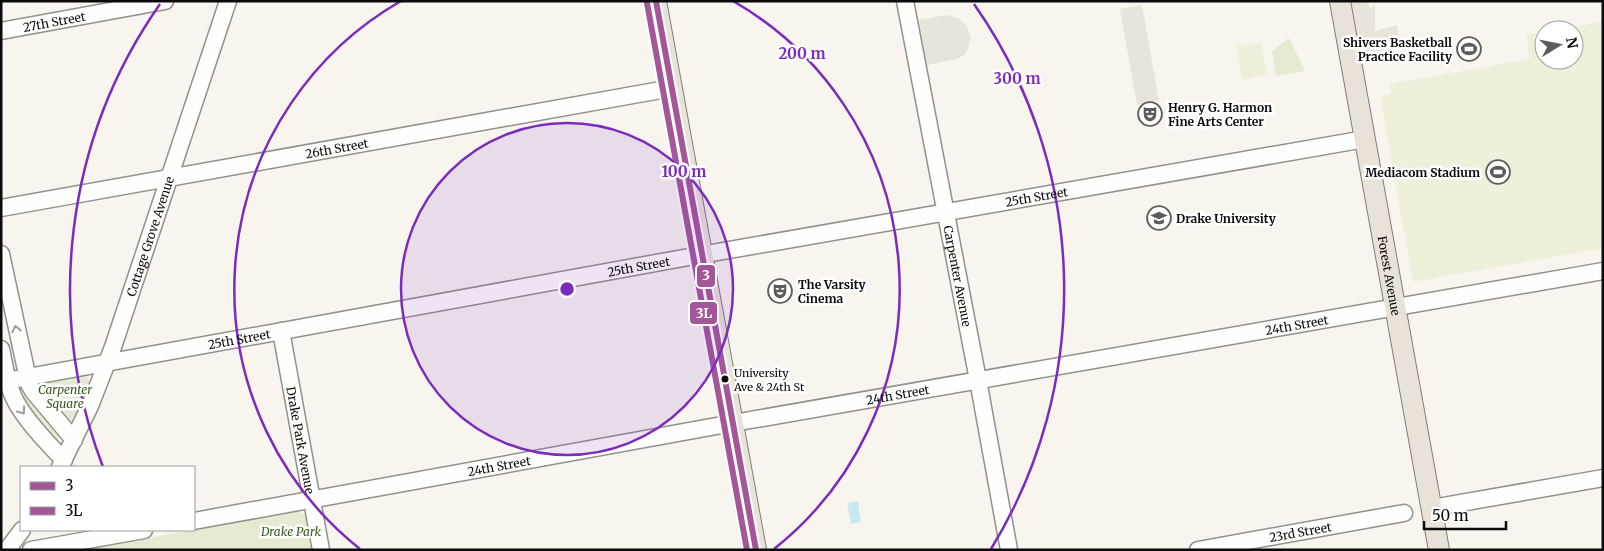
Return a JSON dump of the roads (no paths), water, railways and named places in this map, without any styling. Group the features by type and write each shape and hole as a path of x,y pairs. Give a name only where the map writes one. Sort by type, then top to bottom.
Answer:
{"main road":[{"path":"656,1 756,550"},
{"name":"Forest Avenue","path":"1340,1 1439,550"}],"street":[{"name":"27th Street","path":"1,31 165,1"},
{"name":"Carpenter Avenue","path":"905,1 1009,550"},
{"name":"Cottage Grove Avenue","path":"62,464 108,362 170,177 232,2"},
{"name":"26th Street","path":"1,208 672,88"},
{"name":"25th Street","path":"4,381 703,255 1365,140"},
{"path":"1,254 26,377 33,391 74,440"},
{"name":"24th Street","path":"195,520 1603,270"},
{"name":"Drake Park Avenue","path":"281,331 322,550"},
{"path":"1,349 4,381 16,402 62,464"},
{"path":"1432,508 1603,478"},
{"name":"23rd Street","path":"1198,550 1404,513"},
{"path":"7,550 21,531"},
{"path":"31,550 138,531"}],"water":[{"path":"858,501 861,522 851,524 847,503"}],"place":[{"name":"Shivers Basketball Practice Facility","path":"1469,49"},
{"name":"Henry G. Harmon Fine Arts Center","path":"1150,114"},
{"name":"Mediacom Stadium","path":"1498,172"},
{"name":"Drake University","path":"1159,218"},
{"name":"The Varsity Cinema","path":"780,291"},
{"name":"University Ave & 24th St","path":"725,379"}],"park label":[{"name":"Carpenter Square","path":"65,396"},
{"name":"Drake Park","path":"291,531"}]}
